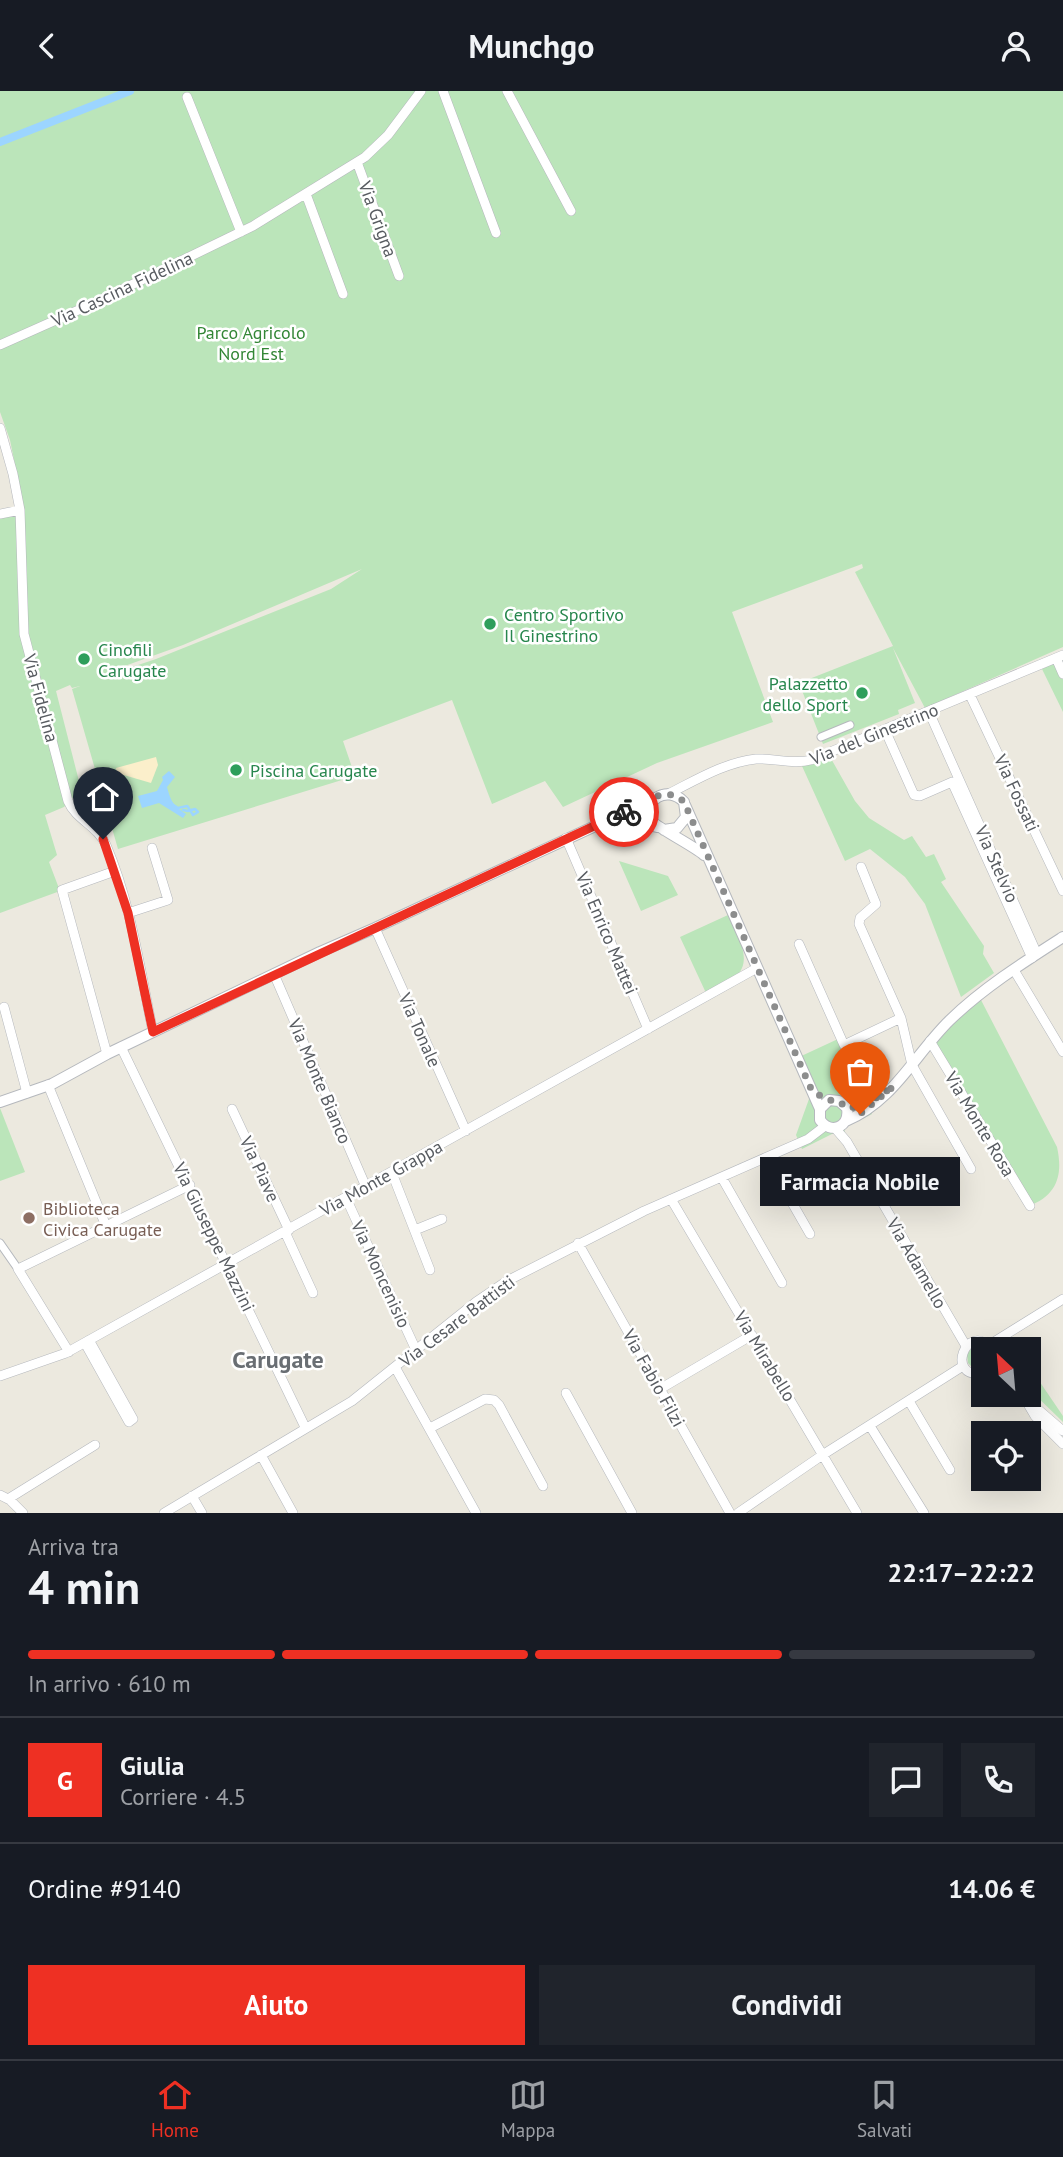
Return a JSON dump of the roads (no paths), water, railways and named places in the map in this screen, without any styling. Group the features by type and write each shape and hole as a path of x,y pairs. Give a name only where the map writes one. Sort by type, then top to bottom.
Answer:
{"street":[{"name":"Via Cascina Fidelina","path":"1,345 241,232 306,194 357,163 387,135 421,91"},
{"path":"443,91 496,233"},
{"path":"507,91 571,211"},
{"path":"187,97 241,232"},
{"name":"Via Grigna","path":"357,163 399,276"},
{"path":"306,194 343,295"},
{"name":"Via Fidelina","path":"0,428 20,510 26,645 68,801 75,813 103,839 115,871 128,913 153,1032"},
{"path":"0,515 20,510"},
{"path":"1059,657 1063,674"},
{"name":"Via del Ginestrino","path":"153,1032 566,838 672,793 691,781 748,761 808,761 1059,657"},
{"name":"Via Fossati","path":"970,695 1063,891"},
{"name":"Via Stelvio","path":"929,712 954,778 1035,956"},
{"path":"821,737 850,725"},
{"path":"885,730 914,796 920,796 954,778"},
{"path":"685,805 686,817 682,824 674,829 661,828 651,819 653,801 672,793 685,805 706,856 820,1109 819,1118 837,1125 846,1108 839,1101 828,1100 812,1091"},
{"name":"Via del Ginestrino","path":"605,821 625,819 661,828 706,856"},
{"name":"Via Enrico Mattei","path":"566,838 648,1029"},
{"path":"128,913 168,900 152,848"},
{"path":"861,867 876,904 859,918 858,922 901,1018 912,1065 971,1169"},
{"path":"107,1054 62,890 115,871"},
{"name":"Via Tonale","path":"375,928 466,1131"},
{"name":"Via Cesare Battisti","path":"164,1513 352,1401 490,1292 578,1243 671,1199 766,1159 863,1111 894,1086 930,1041 967,1005 1063,937"},
{"path":"799,944 844,1045 901,1018"},
{"name":"Via Monte Grappa","path":"0,1376 68,1352 87,1342 757,968"},
{"path":"1014,970 1063,1052"},
{"name":"Via Monte Bianco","path":"274,974 366,1187"},
{"path":"4,1007 27,1093"},
{"path":"0,1102 48,1085 153,1032"},
{"name":"Via Monte Rosa","path":"930,1041 1030,1206"},
{"name":"Via Giuseppe Mazzini","path":"121,1047 305,1427"},
{"path":"48,1085 106,1226"},
{"name":"Via Cesare Battisti","path":"846,1108 859,1107 894,1086"},
{"path":"820,1109 828,1100"},
{"name":"Via Piave","path":"232,1109 313,1293"},
{"name":"Via Adamello","path":"837,1125 966,1346"},
{"path":"766,1159 810,1234"},
{"path":"392,1173 430,1270"},
{"path":"722,1178 782,1283"},
{"path":"18,1269 190,1185"},
{"name":"Via Moncenisio","path":"346,1198 416,1350"},
{"name":"Via Mirabello","path":"671,1199 858,1513"},
{"path":"415,1230 442,1219"},
{"path":"0,1243 68,1352"},
{"name":"Via Fabio Filzi","path":"578,1243 730,1513"},
{"path":"1005,1337 1063,1299"},
{"path":"660,1389 752,1335"},
{"path":"87,1342 133,1419 129,1422 87,1342"},
{"path":"971,1344 966,1346 961,1355 963,1366 971,1373"},
{"path":"738,1513 824,1454 963,1366"},
{"path":"395,1367 476,1513"},
{"path":"566,1393 632,1513"},
{"path":"430,1428 483,1400 492,1399 499,1405 543,1486"},
{"path":"909,1401 950,1470"},
{"path":"1029,1407 1063,1444"},
{"path":"1037,1407 1063,1431"},
{"path":"870,1426 924,1513"},
{"path":"23,1513 4,1497 95,1445"},
{"path":"261,1455 293,1513"},
{"path":"192,1496 202,1513"}],"water":[{"path":"169,771 175,777 167,787 168,792 173,803 186,814 183,818 159,803 142,808 138,796 157,791 162,777"}],"waterway":[{"path":"0,142 130,91"},
{"path":"172,804 178,808 187,806 188,807 193,815 198,812 195,809 188,811 183,810"}],"place":[{"name":"Centro Sportivo Il Ginestrino","path":"490,624"},
{"name":"Cinofili Carugate","path":"84,659"},
{"name":"Palazzetto dello Sport","path":"862,693"},
{"name":"Piscina Carugate","path":"236,770"},
{"name":"Farmacia Nobile","path":"860,1114"},
{"name":"Biblioteca Civica Carugate","path":"29,1218"}],"district":[{"name":"Carugate","path":"278,1359"}],"park label":[{"name":"Parco Agricolo Nord Est","path":"251,342"}]}
